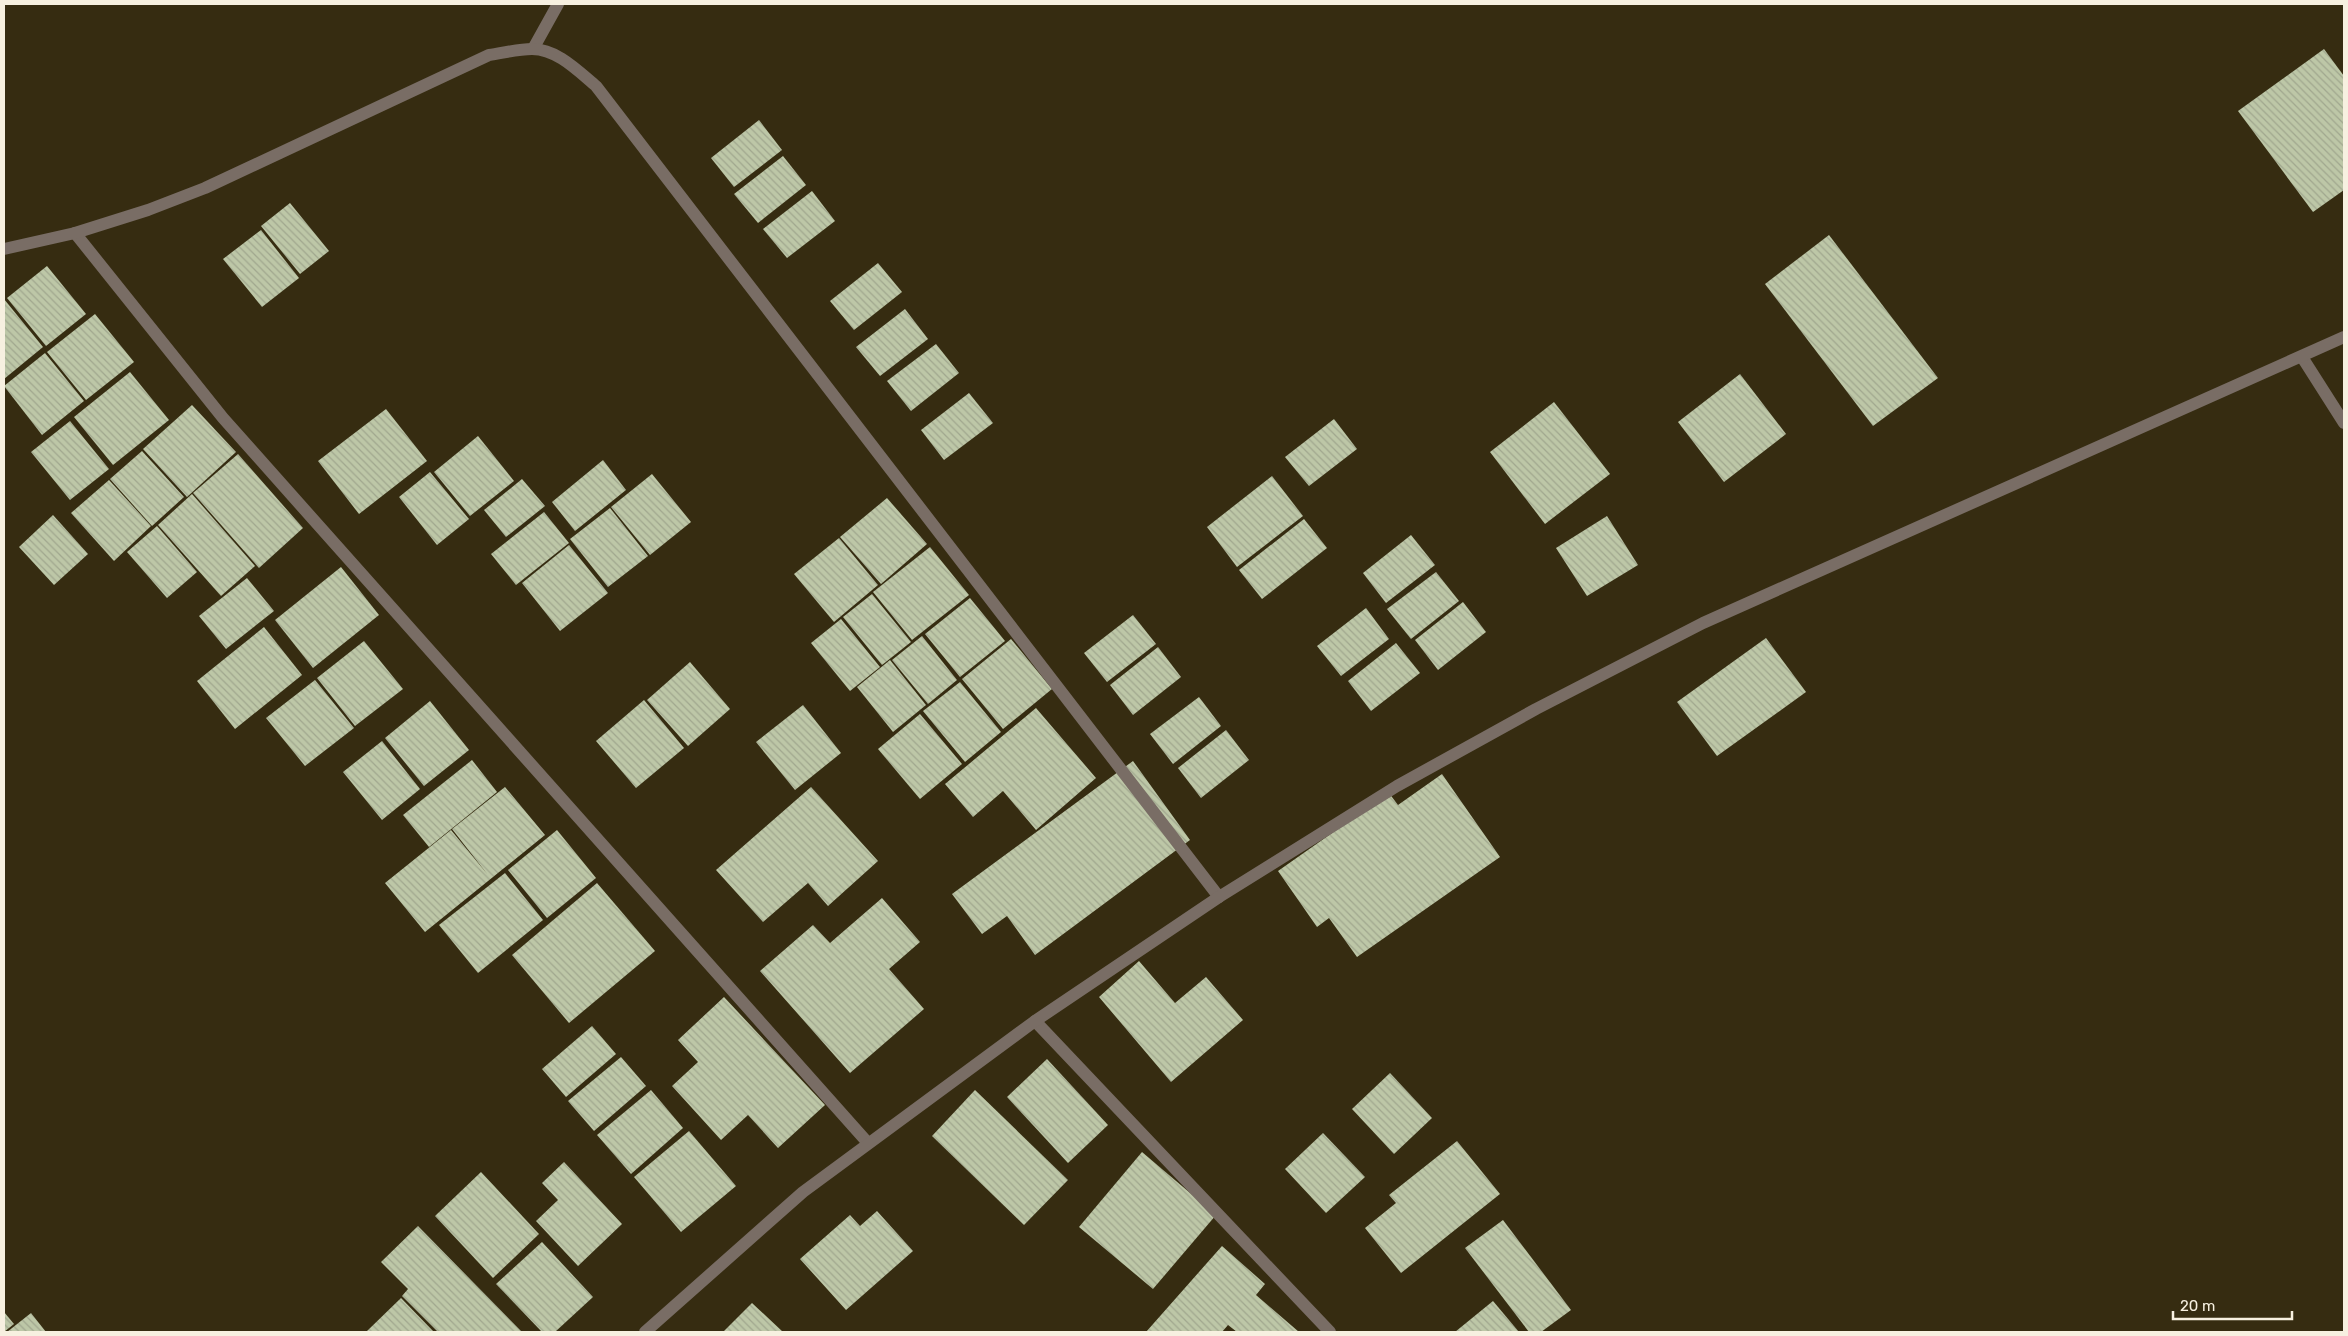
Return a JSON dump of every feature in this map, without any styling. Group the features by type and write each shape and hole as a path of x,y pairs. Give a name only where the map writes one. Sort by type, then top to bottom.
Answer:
{"street":[{"path":"533,49 558,4"},
{"path":"4,248 75,233 148,210 205,188 489,55 533,49 553,54 570,64 596,86 1219,897"},
{"path":"75,233 223,418 868,1143"},
{"path":"645,1332 803,1192 1035,1021 1219,897 1398,786 1536,709 1702,623 2344,337"},
{"path":"2302,357 2344,424"},
{"path":"1035,1021 1330,1332"}],"building":[{"path":"2324,49 2344,76 2344,190 2313,212 2238,111"},
{"path":"759,120 782,150 734,187 711,158"},
{"path":"783,156 806,185 758,223 734,194"},
{"path":"812,191 835,221 787,258 763,229"},
{"path":"290,203 329,251 300,274 261,226"},
{"path":"261,230 299,278 262,307 223,259"},
{"path":"1829,235 1938,378 1873,426 1765,284"},
{"path":"878,263 902,292 854,330 830,301"},
{"path":"47,266 86,314 46,346 7,298"},
{"path":"4,299 43,347 4,379"},
{"path":"905,309 928,339 880,376 856,347"},
{"path":"95,314 134,362 86,400 47,352"},
{"path":"936,344 959,373 911,411 887,381"},
{"path":"45,353 84,401 42,435 4,386"},
{"path":"130,372 169,420 113,465 74,417"},
{"path":"1740,374 1786,434 1724,482 1678,422"},
{"path":"969,393 993,423 944,460 921,430"},
{"path":"1554,402 1610,474 1545,524 1490,452"},
{"path":"192,405 236,452 187,497 143,449"},
{"path":"386,409 427,461 359,514 318,461"},
{"path":"1334,419 1357,449 1309,486 1285,457"},
{"path":"70,421 109,469 70,500 31,452"},
{"path":"478,436 514,481 470,516 434,472"},
{"path":"142,451 184,497 152,526 110,479"},
{"path":"238,454 303,528 259,568 193,493"},
{"path":"603,460 626,490 575,531 552,502"},
{"path":"430,472 469,519 437,545 399,497"},
{"path":"652,474 691,522 650,555 611,507"},
{"path":"1272,476 1303,516 1237,567 1207,527"},
{"path":"522,479 545,506 506,537 484,510"},
{"path":"109,480 151,526 114,561 71,513"},
{"path":"192,494 255,566 221,596 158,525"},
{"path":"887,498 927,544 881,584 840,537"},
{"path":"610,508 648,556 608,587 570,539"},
{"path":"544,512 569,543 516,585 491,554"},
{"path":"53,515 88,554 54,585 19,547"},
{"path":"1607,516 1638,565 1587,596 1556,548"},
{"path":"1304,519 1327,548 1262,599 1239,570"},
{"path":"157,526 197,572 167,598 127,552"},
{"path":"1411,535 1435,565 1386,603 1363,573"},
{"path":"839,538 878,585 834,622 794,574"},
{"path":"569,545 608,593 560,631 522,583"},
{"path":"930,547 969,595 912,640 873,592"},
{"path":"341,567 379,615 313,668 275,620"},
{"path":"1436,572 1459,601 1411,639 1387,609"},
{"path":"247,578 274,611 226,649 199,616"},
{"path":"872,594 911,642 882,665 843,617"},
{"path":"970,598 1005,641 960,677 925,634"},
{"path":"1463,602 1486,632 1438,670 1415,640"},
{"path":"1366,608 1389,639 1341,676 1317,646"},
{"path":"1133,615 1156,644 1107,682 1084,653"},
{"path":"841,619 880,667 850,691 811,643"},
{"path":"264,627 302,675 235,729 197,681"},
{"path":"922,636 957,680 928,704 892,660"},
{"path":"1766,638 1806,692 1717,756 1677,702"},
{"path":"1011,639 1052,689 1003,729 962,679"},
{"path":"364,641 403,689 355,726 317,678"},
{"path":"1396,643 1420,673 1371,711 1348,681"},
{"path":"1158,647 1181,677 1133,715 1110,685"},
{"path":"890,660 926,705 893,732 857,687"},
{"path":"690,662 730,709 688,746 647,700"},
{"path":"315,680 354,728 305,766 266,718"},
{"path":"960,682 1001,732 965,762 923,711"},
{"path":"1199,697 1221,726 1173,764 1150,734"},
{"path":"644,700 684,748 636,788 596,741"},
{"path":"430,701 469,750 424,786 385,738"},
{"path":"803,705 841,753 795,790 756,742"},
{"path":"1036,708 1096,778 1036,830 1003,791 973,817 945,784"},
{"path":"920,714 962,764 920,799 878,749"},
{"path":"1226,730 1249,760 1201,798 1178,768"},
{"path":"382,741 420,789 382,820 343,772"},
{"path":"472,760 497,792 429,847 403,815"},
{"path":"1133,761 1190,840 1035,955 1007,916 982,934 952,894"},
{"path":"1442,774 1500,857 1357,957 1329,918 1317,927 1278,871 1389,793 1398,805"},
{"path":"505,787 545,835 425,932 385,883 451,830 488,875 452,829"},
{"path":"811,787 878,861 828,906 808,883 763,922 716,870"},
{"path":"557,830 596,878 547,918 508,870"},
{"path":"505,873 543,920 478,973 439,925"},
{"path":"597,883 655,951 569,1023 512,955"},
{"path":"882,898 920,942 889,969 924,1009 850,1073 760,971 813,925 830,943"},
{"path":"1139,961 1175,1003 1206,977 1243,1020 1171,1082 1099,997"},
{"path":"724,997 825,1105 778,1148 748,1115 721,1140 672,1086 698,1062 678,1040"},
{"path":"592,1026 616,1054 566,1097 542,1069"},
{"path":"621,1057 646,1086 594,1131 568,1101"},
{"path":"1047,1059 1108,1125 1068,1163 1007,1097"},
{"path":"1390,1073 1432,1118 1394,1154 1352,1109"},
{"path":"651,1090 683,1128 631,1174 597,1135"},
{"path":"975,1090 1068,1180 1024,1225 932,1136"},
{"path":"689,1131 736,1186 681,1232 634,1177"},
{"path":"1323,1133 1365,1177 1326,1213 1285,1169"},
{"path":"1457,1141 1500,1194 1401,1273 1365,1228 1396,1203 1389,1195"},
{"path":"1142,1152 1216,1215 1153,1289 1079,1227"},
{"path":"564,1162 622,1224 578,1266 536,1221 558,1200 542,1183"},
{"path":"481,1172 539,1234 493,1278 435,1216"},
{"path":"877,1211 913,1251 846,1310 800,1259 850,1215 860,1226"},
{"path":"1503,1220 1571,1310 1541,1332 1529,1332 1465,1248"},
{"path":"418,1226 522,1332 438,1332 402,1296 408,1289 381,1262"},
{"path":"542,1242 593,1297 555,1332 542,1332 496,1284"},
{"path":"1222,1246 1265,1284 1256,1295 1299,1332 1237,1332 1228,1325 1222,1332 1146,1332"},
{"path":"401,1298 434,1332 366,1332"},
{"path":"1493,1301 1519,1332 1455,1332"},
{"path":"752,1303 783,1332 723,1332"},
{"path":"4,1312 14,1324 4,1332"},
{"path":"31,1313 46,1332 7,1332"}]}
